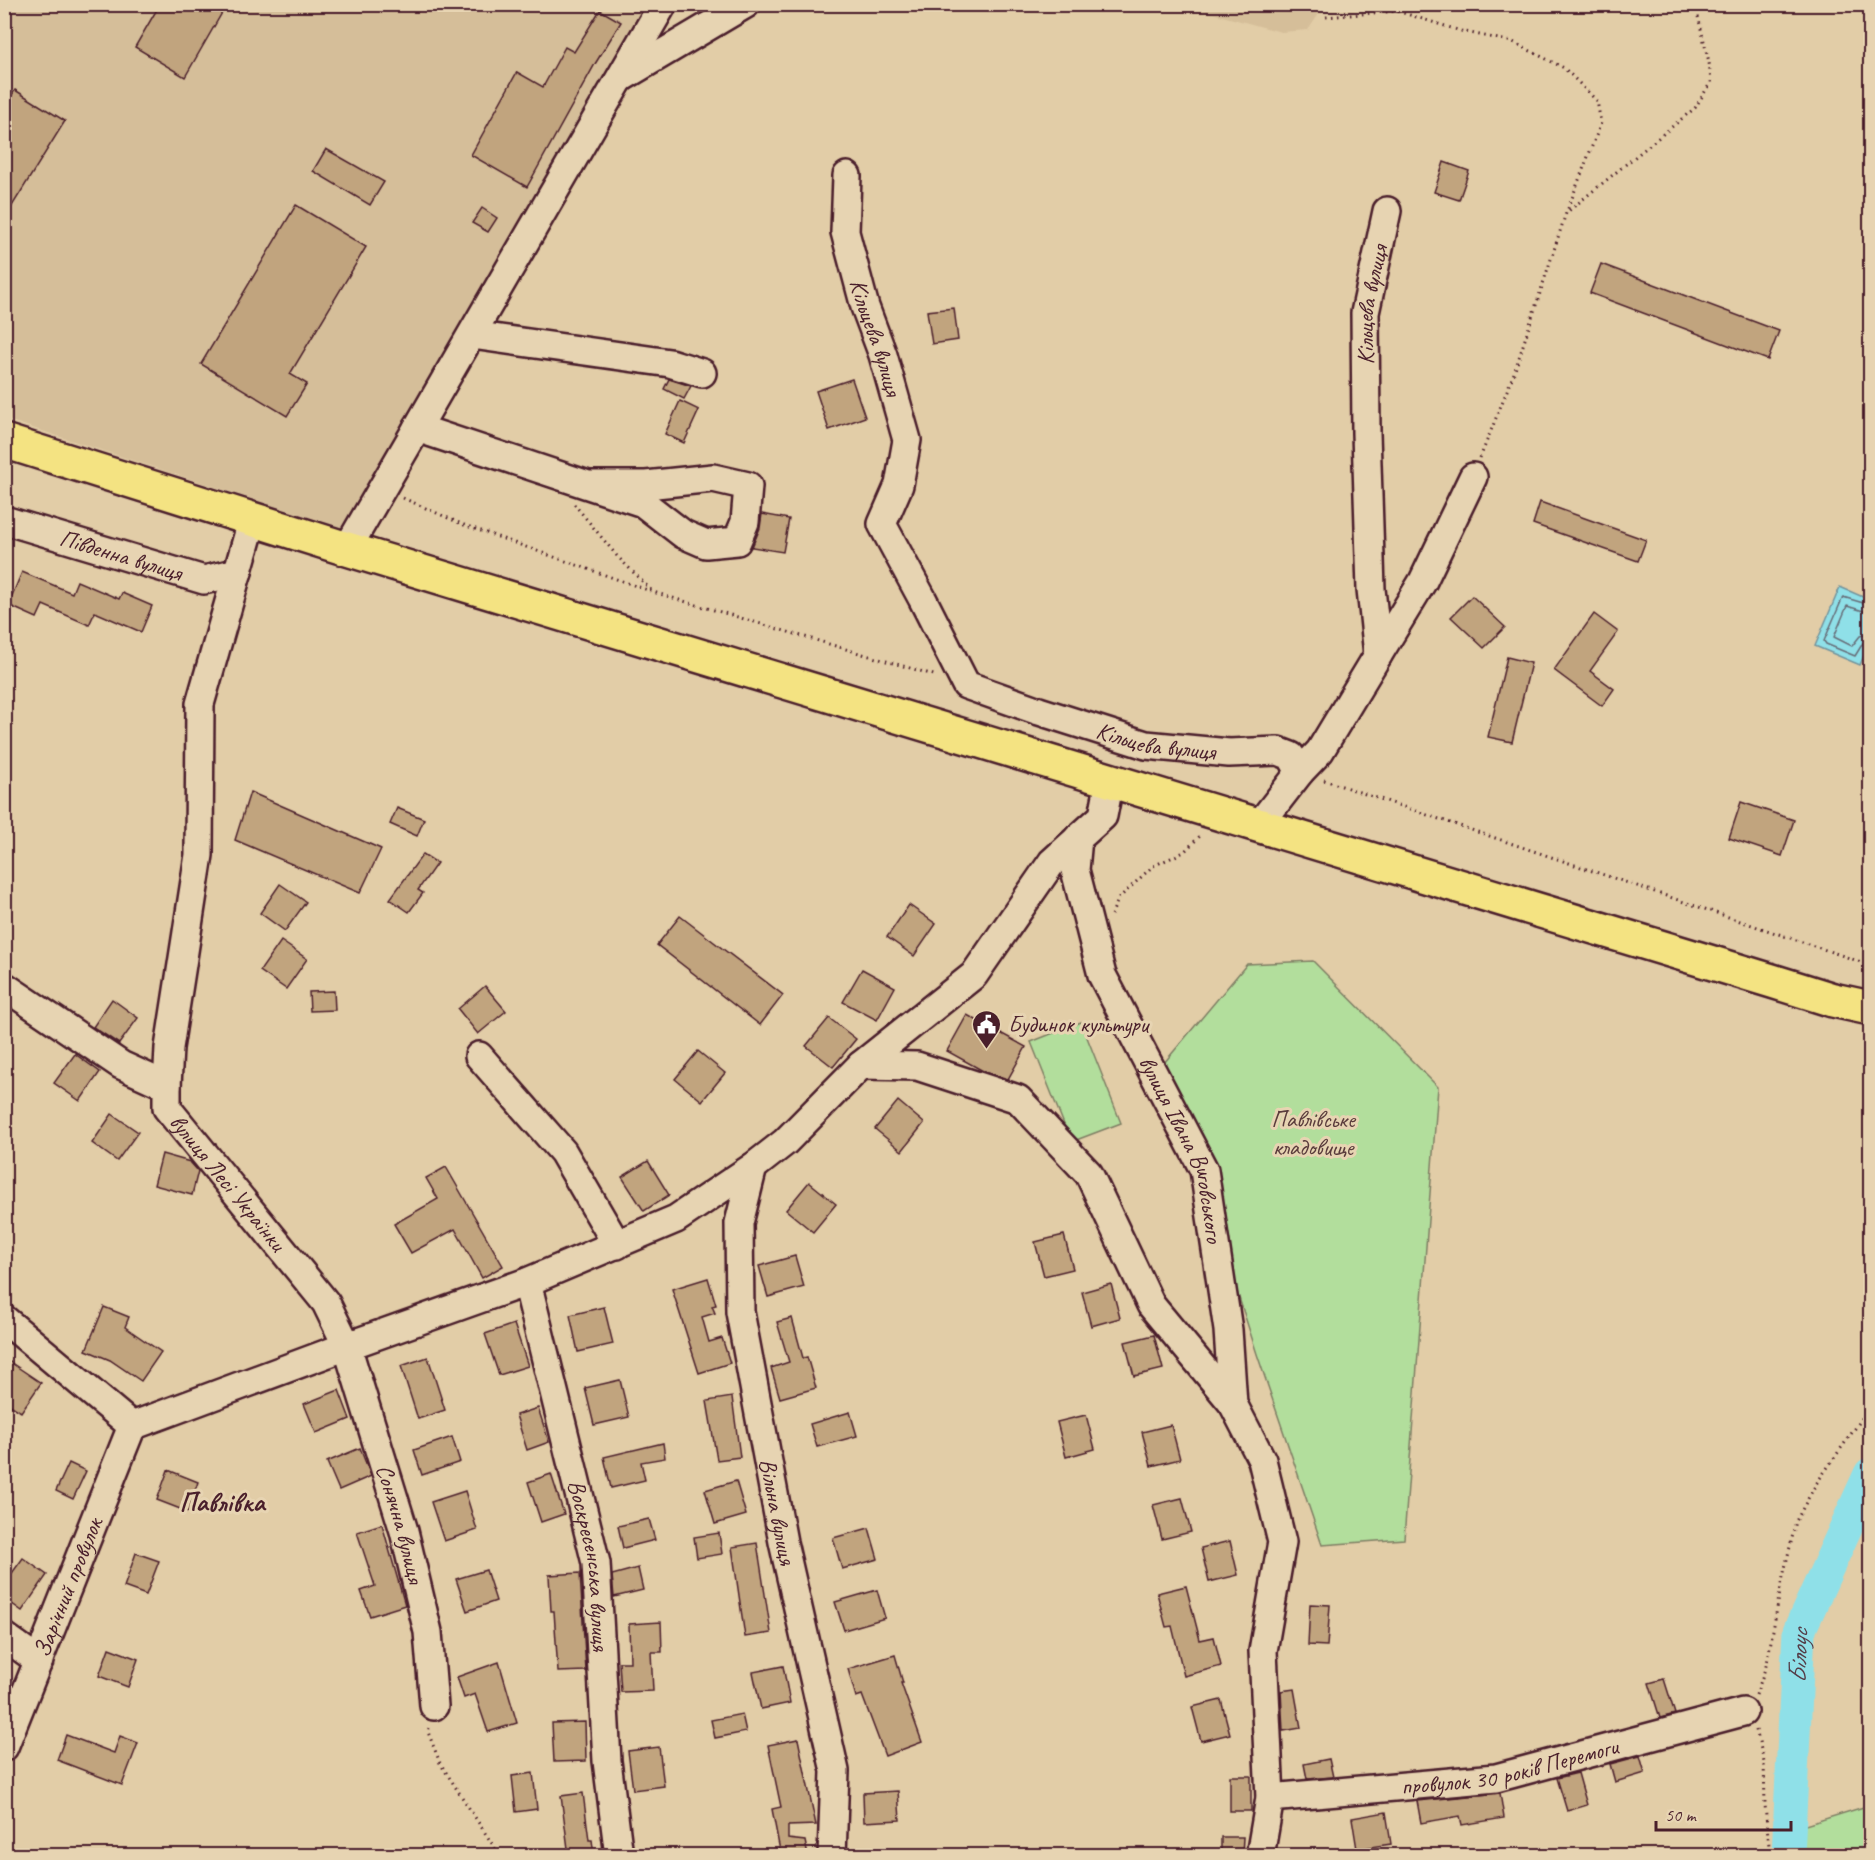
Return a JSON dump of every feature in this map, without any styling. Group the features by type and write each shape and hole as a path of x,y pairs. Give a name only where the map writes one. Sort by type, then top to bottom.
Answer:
{"main road":[{"path":"4,441 347,549 1833,1000 1870,1008"},
{"path":"1833,1000 1870,1018"}],"street":[{"path":"347,549 663,4"},
{"path":"620,79 746,4"},
{"name":"Кільцева вулиця","path":"847,176 845,232 865,307 883,355 907,440 899,485 882,524 966,685 1038,711 1146,745 1229,753 1278,751 1291,756 1300,772"},
{"name":"Кільцева вулиця","path":"1378,655 1371,589 1366,457 1365,313 1387,211"},
{"path":"471,335 670,363 702,373"},
{"path":"417,428 588,485 643,503 683,534 706,544 737,541 745,522 748,486 713,478 646,485 588,485"},
{"path":"1259,825 1300,772 1320,751 1423,581 1473,477"},
{"path":"167,1086 169,1048 199,855 200,704 253,518"},
{"name":"Південна вулиця","path":"4,520 204,580 238,572"},
{"path":"4,1319 132,1426 528,1282 676,1219 753,1167 785,1142 861,1065 974,975 1052,862 1103,816 1110,780"},
{"name":"вулиця Івана Виговського","path":"1078,838 1076,870 1102,975 1204,1170 1228,1330 1233,1404"},
{"name":"вулиця Лесі Українки","path":"4,986 121,1065 167,1086 166,1108 326,1303 347,1346"},
{"path":"479,1056 563,1152 617,1245"},
{"name":"вулиця Івана Виговського","path":"861,1065 917,1066 1018,1099 1089,1173 1151,1305 1233,1404 1262,1460 1282,1542 1263,1651 1270,1798 1260,1856"},
{"name":"Вільна вулиця","path":"753,1167 739,1223 741,1312 783,1542 835,1772 832,1856"},
{"name":"Воскресенська вулиця","path":"528,1282 596,1563 607,1761 619,1856"},
{"name":"Сонячна вулиця","path":"347,1346 404,1531 428,1632 434,1706"},
{"name":"Зарічний провулок","path":"4,1747 132,1426"},
{"path":"4,1636 39,1661"},
{"name":"провулок 30 років Перемоги","path":"1270,1798 1497,1778 1743,1712"}],"path":[{"path":"1566,213 1695,108 1711,82 1709,62 1695,4"},
{"path":"1326,17 1397,11 1461,31 1513,42 1564,68 1597,101 1601,123 1566,213 1514,373 1473,477"},
{"path":"549,472 617,556 653,592"},
{"path":"382,489 464,525 653,592 865,653 966,685"},
{"path":"1300,772 1870,965"},
{"path":"1111,916 1119,898 1152,866 1184,852 1206,831"},
{"path":"1770,1856 1764,1761 1753,1718 1743,1712 1753,1704 1767,1663 1796,1521 1816,1484 1870,1407"},
{"path":"434,1706 428,1732 440,1762 500,1856"}],"shaded area":[{"path":"4,5 647,5 342,528 5,419"},
{"path":"1182,5 1325,5 1308,30 1281,32"}],"green space":[{"name":"Павлівське кладовище","path":"1313,961 1438,1087 1404,1539 1322,1545 1257,1354 1164,1063 1247,964"},
{"path":"1081,1022 1121,1123 1071,1142 1031,1042"},
{"path":"1870,1805 1870,1855 1800,1855 1802,1826"}],"water":[{"path":"1840,587 1870,600 1870,641 1860,665 1815,646"}],"building":[{"path":"160,4 227,4 185,77 135,47"},
{"path":"600,10 621,22 595,64 527,187 471,155 517,72 543,87 565,47 574,52"},
{"path":"15,90 65,121 4,219 4,107"},
{"path":"326,149 384,182 370,205 313,171"},
{"path":"1444,162 1469,171 1459,200 1434,192"},
{"path":"296,205 366,247 290,374 307,384 287,416 201,364"},
{"path":"482,208 497,218 488,232 472,223"},
{"path":"1601,264 1779,331 1768,360 1590,293"},
{"path":"954,308 958,340 932,344 927,311"},
{"path":"669,379 691,386 684,399 664,389"},
{"path":"852,379 865,417 829,430 816,391"},
{"path":"680,401 699,410 684,443 665,434"},
{"path":"1540,502 1646,540 1638,561 1533,524"},
{"path":"762,514 789,519 783,552 752,547 760,528"},
{"path":"22,572 72,593 77,581 119,599 122,593 152,606 141,632 95,612 89,625 43,605 37,618 8,605"},
{"path":"1472,596 1505,627 1484,648 1451,617"},
{"path":"1594,614 1618,632 1590,671 1614,689 1602,706 1554,670"},
{"path":"1507,657 1531,663 1512,742 1488,737"},
{"path":"250,792 381,849 360,893 235,840"},
{"path":"1741,802 1794,820 1782,856 1729,838"},
{"path":"397,808 424,819 417,836 390,824"},
{"path":"423,854 437,863 418,890 423,893 409,912 390,899"},
{"path":"280,884 306,902 285,931 260,913"},
{"path":"909,905 936,924 914,956 887,937"},
{"path":"680,916 783,995 760,1025 657,945"},
{"path":"281,941 307,959 286,989 260,971"},
{"path":"862,969 895,987 877,1020 843,1002"},
{"path":"485,986 506,1011 478,1034 458,1009"},
{"path":"334,991 335,1010 310,1011 309,992"},
{"path":"112,999 138,1018 119,1044 93,1027"},
{"name":"Будинок культури","path":"967,1015 1026,1047 1008,1079 985,1072 947,1051"},
{"path":"829,1018 856,1039 833,1067 806,1046"},
{"path":"698,1051 725,1073 702,1101 675,1079"},
{"path":"75,1054 100,1072 80,1101 54,1083"},
{"path":"898,1101 924,1123 902,1151 875,1129"},
{"path":"112,1114 138,1132 117,1161 92,1143"},
{"path":"162,1154 190,1162 198,1171 192,1195 154,1185"},
{"path":"648,1161 669,1195 644,1211 622,1177"},
{"path":"446,1167 503,1266 482,1278 455,1229 411,1253 394,1224 438,1199 426,1178"},
{"path":"809,1182 836,1204 813,1232 786,1210"},
{"path":"1064,1235 1073,1269 1044,1276 1035,1242"},
{"path":"795,1256 804,1287 768,1297 759,1266"},
{"path":"708,1278 716,1305 712,1306 715,1313 702,1317 709,1342 722,1338 730,1363 699,1373 672,1289"},
{"path":"1111,1284 1120,1318 1091,1326 1082,1292"},
{"path":"104,1307 129,1317 125,1327 161,1352 141,1381 110,1360 86,1350"},
{"path":"604,1307 613,1344 578,1352 570,1315"},
{"path":"792,1318 803,1358 807,1357 816,1388 780,1398 771,1368 789,1362 777,1322"},
{"path":"514,1324 528,1366 499,1375 485,1334"},
{"path":"1154,1335 1163,1369 1134,1376 1125,1342"},
{"path":"428,1357 445,1410 418,1419 401,1366"},
{"path":"4,1358 41,1383 21,1412 4,1401"},
{"path":"620,1380 629,1417 594,1425 585,1388"},
{"path":"339,1390 350,1419 316,1433 304,1404"},
{"path":"732,1397 740,1457 717,1460 707,1401"},
{"path":"538,1408 549,1442 527,1450 516,1415"},
{"path":"850,1412 857,1436 817,1447 810,1424"},
{"path":"1086,1415 1095,1449 1066,1457 1057,1422"},
{"path":"1171,1425 1180,1459 1151,1466 1142,1432"},
{"path":"452,1437 460,1462 422,1475 414,1450"},
{"path":"663,1443 665,1458 641,1462 645,1480 611,1488 604,1457"},
{"path":"360,1448 371,1476 339,1490 327,1462"},
{"path":"69,1463 86,1471 73,1499 56,1491"},
{"path":"168,1470 198,1482 188,1512 157,1500"},
{"path":"551,1474 564,1514 541,1522 528,1482"},
{"path":"736,1481 746,1515 715,1524 705,1490"},
{"path":"465,1491 477,1530 444,1541 431,1502"},
{"path":"1182,1498 1191,1532 1162,1539 1153,1505"},
{"path":"649,1519 655,1540 623,1548 618,1526"},
{"path":"382,1524 405,1605 370,1616 361,1591 375,1586 357,1532"},
{"path":"869,1528 878,1559 842,1569 833,1538"},
{"path":"719,1533 722,1554 697,1558 694,1537"},
{"path":"1230,1541 1238,1575 1209,1582 1201,1548"},
{"path":"757,1543 771,1633 745,1637 732,1547"},
{"path":"136,1553 159,1561 146,1595 124,1587"},
{"path":"23,1558 47,1575 22,1611 4,1598 4,1584"},
{"path":"638,1568 643,1590 614,1597 612,1575"},
{"path":"486,1570 496,1601 467,1611 456,1579"},
{"path":"580,1573 586,1671 558,1672 549,1575"},
{"path":"1186,1586 1200,1640 1214,1637 1221,1666 1184,1676 1172,1626 1166,1627 1157,1593"},
{"path":"877,1590 885,1618 844,1630 835,1602"},
{"path":"1310,1604 1330,1605 1327,1646 1308,1645"},
{"path":"661,1622 662,1652 651,1652 653,1691 621,1692 619,1662 630,1662 629,1624"},
{"path":"109,1648 138,1659 128,1687 99,1676"},
{"path":"895,1655 903,1683 901,1683 922,1742 885,1756 862,1695 856,1697 848,1669"},
{"path":"499,1662 517,1723 488,1732 475,1694 464,1698 457,1677"},
{"path":"783,1666 790,1703 761,1709 753,1672"},
{"path":"1664,1679 1675,1714 1660,1718 1649,1683"},
{"path":"1294,1689 1301,1728 1283,1731 1281,1691"},
{"path":"1221,1700 1230,1734 1201,1741 1192,1707"},
{"path":"742,1714 746,1732 715,1738 711,1720"},
{"path":"585,1722 586,1761 554,1762 552,1723"},
{"path":"66,1735 114,1753 120,1736 138,1743 122,1785 57,1760"},
{"path":"798,1739 816,1825 788,1826 788,1839 805,1841 808,1856 781,1856 772,1809 781,1807 768,1745"},
{"path":"659,1747 664,1786 633,1790 628,1751"},
{"path":"1640,1756 1645,1773 1615,1782 1610,1764"},
{"path":"1329,1759 1333,1777 1307,1779 1304,1764"},
{"path":"533,1773 537,1809 516,1812 512,1776"},
{"path":"1578,1773 1587,1805 1567,1811 1557,1778"},
{"path":"1230,1776 1251,1776 1251,1811 1230,1811"},
{"path":"898,1791 900,1820 864,1822 863,1793"},
{"path":"583,1793 589,1840 592,1840 594,1856 569,1856 561,1796"},
{"path":"1500,1793 1504,1818 1462,1825 1460,1816 1421,1823 1417,1801"},
{"path":"1386,1812 1391,1844 1357,1849 1352,1818"},
{"path":"1221,1837 1243,1837 1242,1856 1221,1856"}],"waterway":[{"name":"Білоус","path":"1788,1856 1799,1631 1870,1474"}],"place":[{"name":"Будинок культури","path":"987,1050"}],"district":[{"name":"Павлівка","path":"222,1502"}]}
